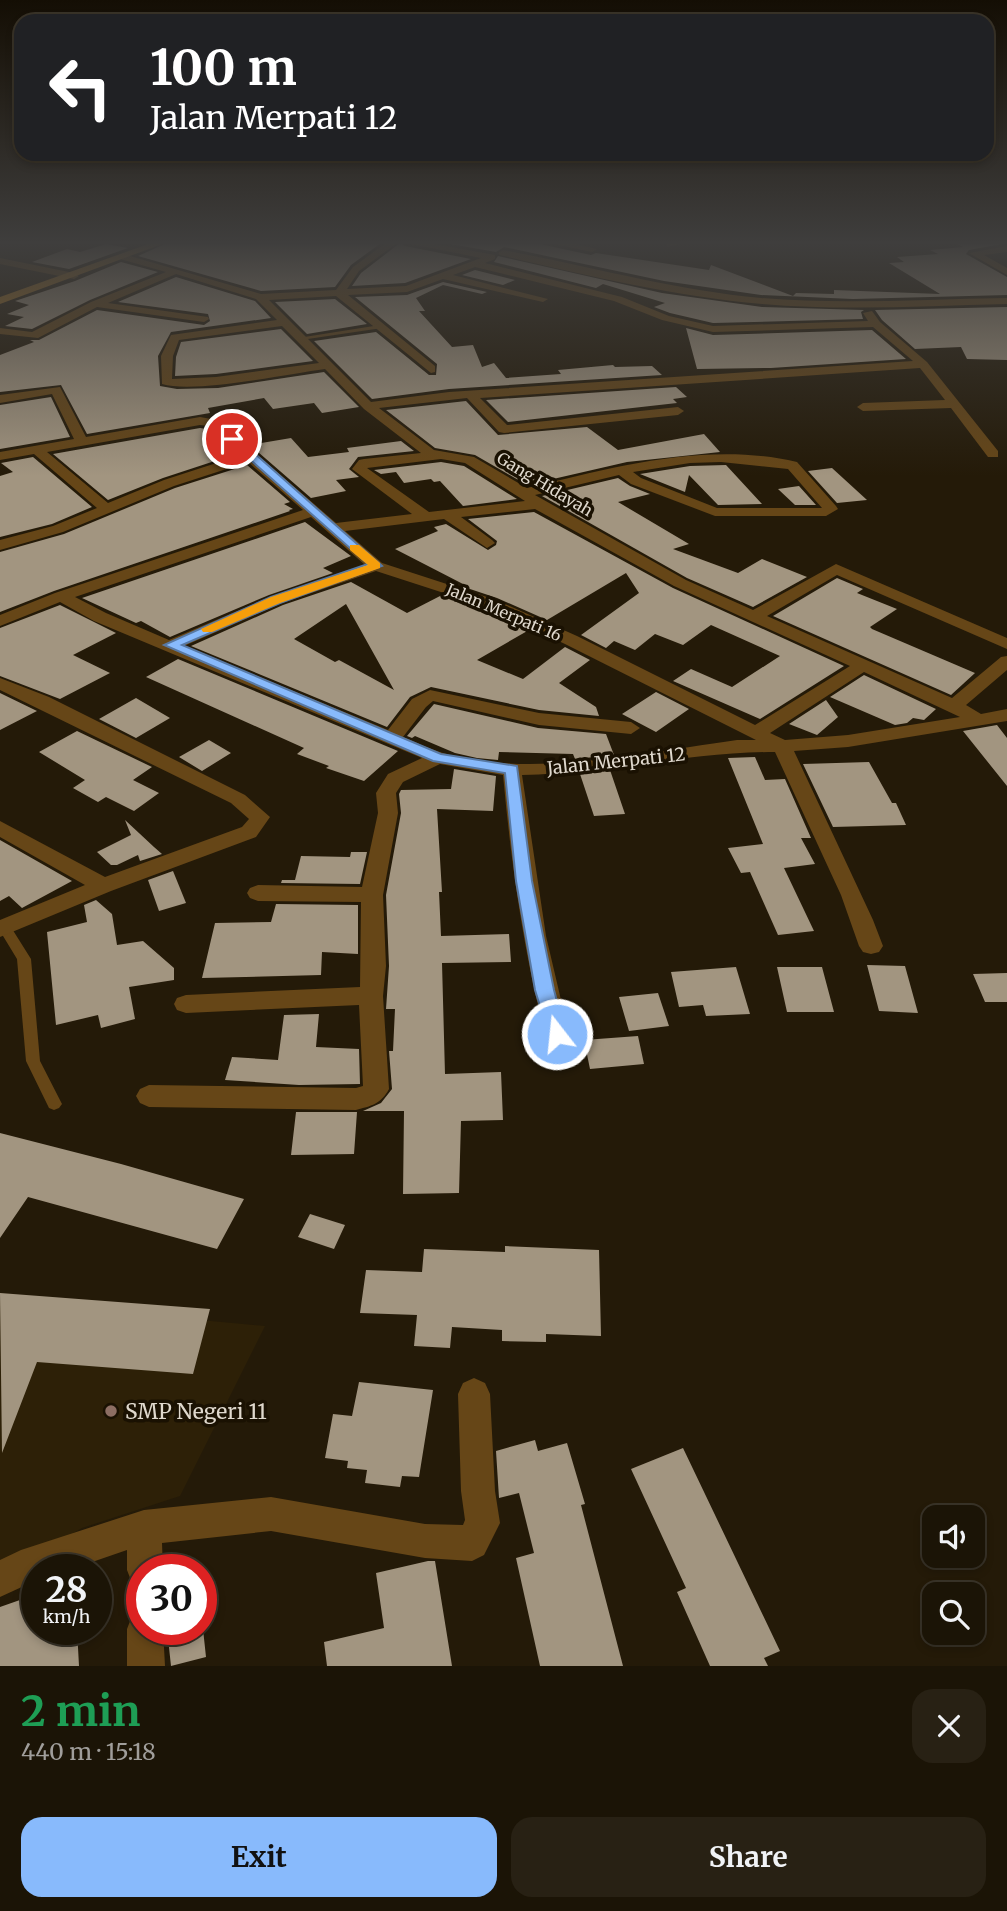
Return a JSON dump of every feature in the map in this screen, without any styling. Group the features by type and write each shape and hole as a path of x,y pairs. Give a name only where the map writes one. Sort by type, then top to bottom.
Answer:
{"street":[{"path":"0,331 34,335 62,321"},
{"path":"372,321 430,369"},
{"path":"678,321 713,329 876,324"},
{"path":"874,321 923,364 993,454"},
{"path":"285,322 176,337 167,356 166,381 216,381 327,365"},
{"name":"Gang Hidayah","path":"285,322 368,406 419,447 442,456 469,460 525,493 537,504 680,583 954,706 975,718"},
{"path":"368,406 471,395 923,364"},
{"path":"0,399 56,390 82,442"},
{"path":"471,395 504,429 678,411"},
{"path":"863,407 952,404"},
{"name":"Jalan Merpati 16","path":"0,456 208,421 252,456 376,566 490,603 571,640 782,746"},
{"path":"37,450 108,510"},
{"path":"0,545 58,529 169,483 252,456"},
{"path":"426,517 359,468 360,464 442,456"},
{"path":"525,493 621,470 690,459 789,464 795,467 831,509 826,512 715,512 636,481 621,470"},
{"path":"332,528 537,504"},
{"path":"0,621 61,596 313,512"},
{"path":"448,514 487,543"},
{"path":"171,645 276,600 376,566"},
{"path":"753,617 836,569 1007,644"},
{"name":"Jalan Merpati 12","path":"61,596 100,617 438,758 512,770 569,768 737,746 848,741 975,718 1004,719"},
{"path":"954,706 1007,661"},
{"path":"756,733 861,666"},
{"path":"0,683 42,701 238,799 260,817 249,832 103,886 1,928"},
{"path":"392,738 419,703 430,695 539,719 631,728"},
{"path":"782,746 861,916 871,946"},
{"path":"149,1096 356,1099 369,1096 376,1089 371,996 374,966 372,895 388,813 386,793 396,778 438,758"},
{"path":"512,770 524,881 544,990 557,1034"},
{"path":"0,828 103,886"},
{"path":"258,893 372,895"},
{"path":"186,1004 371,996"},
{"path":"0,1579 21,1568 144,1527 271,1514 425,1541 472,1543 483,1523 478,1490 474,1394"},
{"path":"144,1527 145,1554"},
{"path":"145,1645 146,1666"}],"lane":[{"path":"300,338 380,327"},
{"path":"1,928 24,959 33,1061 54,1104"}],"shaded area":[{"name":"SMP Negeri 11","path":"0,1301 265,1326 180,1496 82,1528 38,1554 21,1554 21,1564 0,1576"}],"building":[{"path":"16,321 49,321 32,329 5,326"},
{"path":"76,321 174,321 204,325 210,321 251,321 171,332 158,356 160,386 177,389 218,388 324,372 359,407 322,413 314,403 273,409 264,398 208,408 210,413 87,434 61,385 0,392 0,355 34,342 30,340 39,340"},
{"path":"294,321 363,321 367,324 307,334"},
{"path":"384,321 428,321 452,347 473,345 482,367 494,363 506,378 561,374 558,370 613,365 652,366 662,375 449,389 372,399 314,341 376,332 429,375 436,375 437,364"},
{"path":"703,321 797,321 713,323"},
{"path":"883,321 1007,321 1007,360 967,359 961,347 915,349"},
{"path":"686,328 713,335 872,330 906,359 771,368 697,369"},
{"path":"281,329 313,361 216,374 175,376 176,357 181,342"},
{"path":"676,387 687,397 673,399 677,403 508,422 486,400"},
{"path":"51,397 70,437 0,449 0,405"},
{"path":"466,401 498,435 587,427 618,450 704,434 720,452 627,462 527,485 475,455 435,448 386,410"},
{"path":"200,428 207,429 236,454 163,478 108,500 53,454"},
{"path":"291,438 308,457 349,452 347,448 401,441 414,451 358,457 349,469 359,477 336,480 346,491 311,498 250,445"},
{"path":"33,457 92,507 52,524 0,537 0,476 13,472 1,463"},
{"path":"441,462 464,466 517,499 463,506 440,481 434,482 431,479 404,483 396,472 381,474 374,470"},
{"path":"247,465 290,502 284,504 293,509 0,612 0,552 64,534 175,488"},
{"path":"726,465 762,504 718,505 689,475 685,492 640,474 690,466"},
{"path":"832,468 867,500 837,503 808,471"},
{"path":"618,478 650,494 618,502 689,544 673,549 738,573 762,559 807,577 753,607 687,578 542,496"},
{"path":"799,486 816,505 795,505 778,489"},
{"path":"534,512 673,588 844,666 760,719 673,681 691,669 732,687 780,656 711,625 683,645 655,634 635,650 614,641 606,648 581,635 639,593 626,573 547,620 461,586 463,584 395,549 438,531 434,527 446,524 488,550 496,545 497,541 468,519"},
{"path":"305,522 351,556 323,568 333,573 269,595 170,637 141,621 136,623 82,598"},
{"path":"837,578 863,589 857,593 897,609 870,627 872,629 975,673 951,695 773,616"},
{"path":"351,582 407,613 442,595 483,608 529,630 477,660 523,679 565,647 590,660 559,683 596,707 599,716 539,710 431,687 410,697 387,727 191,646 283,605","holes":["346,604 394,690 339,660 335,662 294,639"]},
{"path":"60,605 116,633 73,655 110,673 60,699 0,676 0,628"},
{"path":"178,659 398,751 364,781 326,768 329,766 297,754 304,748 146,677"},
{"path":"864,675 936,709 924,720 913,718 907,723 895,725 830,697"},
{"path":"656,692 689,709 656,732 622,714"},
{"path":"0,693 37,711 0,730"},
{"path":"136,698 170,718 136,738 99,719"},
{"path":"826,700 838,717 817,735 789,724"},
{"path":"434,704 538,728 606,734 614,755 575,759 573,754 499,752 498,760 455,753 415,736 407,736"},
{"path":"997,725 1007,738 1007,786 963,731"},
{"path":"77,731 152,767 133,780 159,793 134,811 106,797 98,802 73,788 85,780 39,752"},
{"path":"209,740 231,753 202,771 179,757"},
{"path":"755,757 765,780 785,779 811,838 801,838 815,864 784,868 814,931 778,935 750,872 741,873 728,848 763,844 728,758"},
{"path":"869,762 892,803 896,803 906,825 833,827 803,764"},
{"path":"454,769 496,776 493,811 437,809 442,892 439,892 441,936 509,934 511,962 442,963 445,1074 501,1072 503,1120 461,1121 459,1193 403,1194 404,1111 363,1111 381,1103 392,1089 389,1051 393,1051 395,1009 386,1009 389,966 386,895 401,813 401,790 451,789"},
{"path":"610,770 625,814 594,816 580,774"},
{"path":"125,820 162,854 140,861 138,855 111,865 97,852 131,835"},
{"path":"0,840 72,881 22,908 9,896 0,901"},
{"path":"351,852 367,852 360,884 281,883 282,880 295,880 301,856 350,857"},
{"path":"173,871 186,903 159,911 148,880"},
{"path":"96,900 112,914 117,945 143,941 174,968 174,980 129,987 135,1019 101,1028 98,1015 56,1025 47,932 87,922 84,905"},
{"path":"276,904 358,905 358,954 322,952 321,975 202,978 215,923 271,922"},
{"path":"867,965 905,966 918,1013 879,1011"},
{"path":"736,967 750,1014 706,1016 703,1005 679,1007 671,972"},
{"path":"777,967 822,967 834,1012 787,1012"},
{"path":"1007,973 1007,1002 985,1002 973,974"},
{"path":"658,993 669,1026 629,1031 619,997"},
{"path":"319,1014 316,1047 359,1049 360,1084 299,1085 225,1080 232,1057 278,1060 284,1015"},
{"path":"638,1036 644,1064 590,1069 584,1040"},
{"path":"296,1112 357,1112 354,1154 291,1155"},
{"path":"0,1133 244,1199 217,1249 28,1197 0,1238"},
{"path":"310,1214 345,1225 334,1249 298,1237"},
{"path":"505,1246 599,1250 601,1336 546,1334 546,1342 502,1341 502,1330 452,1327 450,1348 414,1346 417,1315 360,1313 366,1270 422,1272 424,1249 505,1252"},
{"path":"0,1293 210,1309 193,1374 37,1362 2,1453"},
{"path":"359,1382 433,1390 419,1477 402,1476 400,1487 365,1483 367,1470 347,1468 348,1461 325,1458 333,1414 352,1416"},
{"path":"535,1440 538,1451 567,1443 585,1504 581,1505 623,1666 540,1666 516,1558 534,1553 519,1493 499,1498 496,1451"},
{"path":"683,1448 780,1651 764,1658 768,1666 710,1666 677,1592 686,1588 631,1469"},
{"path":"435,1561 452,1666 327,1666 324,1642 384,1628 376,1573"},
{"path":"21,1600 21,1645 78,1645 79,1666 0,1666 0,1607"},
{"path":"169,1645 205,1645 206,1657 171,1666"}],"slow traffic":[{"path":"208,629 276,600 376,566 355,547"}],"place":[{"name":"SMP Negeri 11","path":"111,1411"}],"route":[{"path":"232,439 376,566 276,600 171,645 438,758 512,770 524,881 544,990 557,1034"}]}
